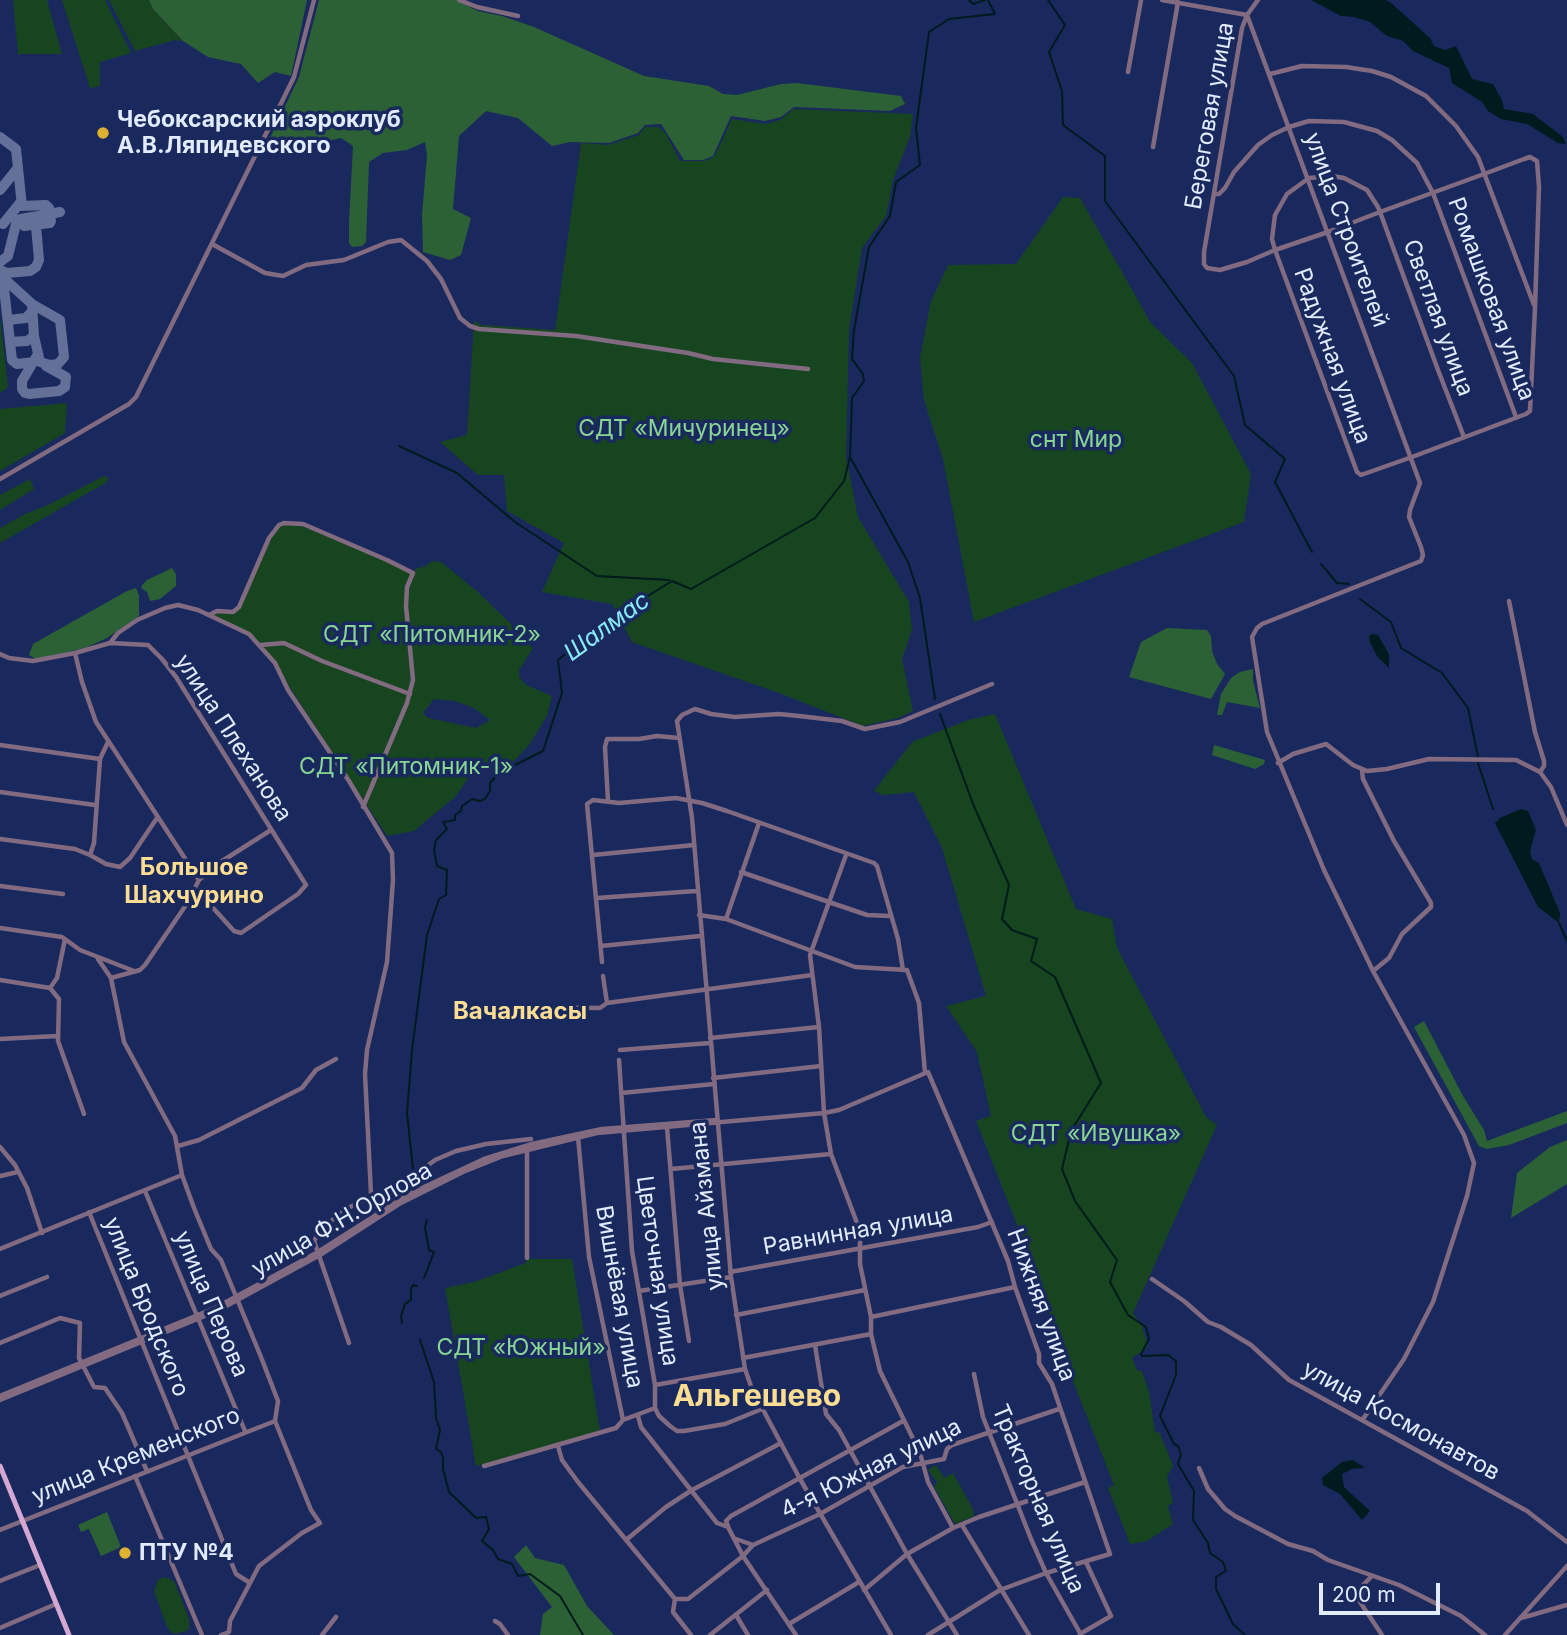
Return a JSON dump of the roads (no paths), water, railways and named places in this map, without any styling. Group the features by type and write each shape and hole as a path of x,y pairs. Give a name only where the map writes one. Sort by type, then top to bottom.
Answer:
{"main road":[{"path":"0,1466 69,1635"}],"street":[{"path":"0,479 134,400 294,78 314,0"},
{"path":"459,0 518,16"},
{"path":"1128,72 1141,0"},
{"name":"Береговая улица","path":"1163,0 1247,15 1242,28 1203,264 1211,270 1220,270 1275,250"},
{"path":"1247,15 1258,0"},
{"path":"1153,147 1178,2"},
{"name":"улица Строителей","path":"1247,15 1420,482 1409,517 1421,547 1421,561 1262,624 1253,632 1251,643 1262,710 1278,763"},
{"path":"1270,74 1302,66 1346,66 1372,71 1426,96 1456,126 1478,157 1535,308"},
{"name":"Ромашковая улица","path":"1289,127 1309,121 1358,124 1377,131 1402,148 1417,163 1433,193 1516,417"},
{"path":"1216,194 1225,188 1258,145 1289,127"},
{"path":"1309,178 1287,194 1275,215 1272,240 1275,250 1530,158 1537,161 1539,187 1530,411 1412,457"},
{"name":"Светлая улица","path":"1309,178 1332,176 1358,184 1373,198 1464,437"},
{"path":"212,244 265,273 284,276 306,265 344,260 388,242 401,240 427,261 441,279 460,318 479,329 576,337 713,359 808,369"},
{"name":"Радужная улица","path":"1275,250 1359,474 1412,457"},
{"path":"209,616 217,611 233,612 239,607 269,538 279,525 295,522 303,524 413,573 406,593 408,634 414,671 410,694 363,807"},
{"path":"1508,601 1535,732 1545,761 1540,772"},
{"path":"0,654 33,662 75,653 110,643 118,633 138,620 165,608 184,606 249,634 275,663 288,690 390,847 393,858 387,962 367,1050 365,1074 371,1194"},
{"name":"улица Плеханова","path":"110,643 148,645 156,652 176,677 306,886 241,933 234,931 195,888"},
{"path":"261,645 284,643 322,661 410,694"},
{"path":"75,653 93,715 199,880"},
{"path":"607,801 607,739 657,736 679,738 677,721 682,715 695,709 735,717 779,714 842,721 865,729 900,722 992,684"},
{"name":"улица Айзмана","path":"679,738 690,802 730,1275 745,1369 762,1409 800,1479 891,1635"},
{"path":"90,855 96,820 100,759 108,742"},
{"path":"1363,1419 1404,1359 1433,1302 1474,1163 1464,1135 1347,922 1278,763 1293,754 1326,744 1362,770 1387,769 1429,759 1516,760 1540,772 1551,788 1567,825"},
{"path":"0,745 100,759"},
{"path":"1362,770 1363,779 1394,841 1431,903 1431,907 1402,934 1389,958 1373,971"},
{"path":"0,792 95,804"},
{"path":"602,962 589,801 619,803 676,799 702,803 846,855 811,951 824,1113 831,1154 859,1227 859,1248 871,1317 871,1334 883,1379 920,1453 928,1482 954,1528"},
{"path":"0,839 75,849 106,864 120,867 130,858 157,818"},
{"path":"726,919 760,823"},
{"path":"111,978 135,971 150,960 199,880 219,863 271,830"},
{"path":"593,855 694,845"},
{"name":"Нижняя улица","path":"846,855 877,866 905,970 919,1003 927,1073 1008,1261 1040,1354 1039,1363 1049,1378 1110,1554 1086,1562"},
{"path":"741,872 867,915 890,916"},
{"path":"0,886 63,894"},
{"path":"597,898 696,891"},
{"path":"699,915 726,919 861,968 905,970"},
{"path":"0,929 59,936 98,959 135,971"},
{"path":"601,946 700,936"},
{"path":"50,988 57,978 65,939"},
{"path":"98,959 111,978 124,1042 169,1123 178,1146 182,1175 211,1249 220,1260 236,1299"},
{"path":"526,1007 595,1008 607,1003 812,975"},
{"path":"603,976 607,1003"},
{"path":"0,980 50,988 59,999 57,1036 84,1114"},
{"path":"620,1050 819,1027"},
{"path":"0,1039 57,1036"},
{"path":"178,1146 199,1140 302,1088 316,1070 336,1059"},
{"name":"Цветочная улица","path":"619,1060 632,1251 655,1385 655,1408"},
{"path":"621,1093 821,1066"},
{"path":"718,1122 839,1110 927,1073"},
{"name":"улица Ф.Н.Орлова","path":"530,1145 624,1128 718,1122"},
{"name":"улица Ф.Н.Орлова","path":"0,1398 197,1318 319,1254 399,1204 437,1184 530,1145 578,1133 718,1122"},
{"path":"667,1127 680,1285 689,1341"},
{"name":"Вишнёвая улица","path":"578,1137 589,1257 623,1420"},
{"path":"349,1343 314,1241 326,1223 346,1209 371,1194 415,1175 429,1163 456,1151 530,1145 527,1258"},
{"path":"0,1147 27,1188 42,1233"},
{"path":"671,1169 831,1154"},
{"path":"0,1176 18,1172"},
{"path":"0,1249 182,1175"},
{"name":"улица Перова","path":"145,1191 245,1431"},
{"name":"улица Бродского","path":"89,1212 236,1573 250,1583"},
{"name":"Равнинная улица","path":"639,1291 978,1227 992,1222"},
{"path":"0,1296 47,1277"},
{"name":"улица Космонавтов","path":"1152,1279 1208,1322 1221,1326 1251,1345 1289,1380 1527,1511 1567,1542"},
{"path":"871,1317 1015,1287"},
{"path":"736,1315 865,1290"},
{"name":"улица Кременского","path":"0,1530 275,1421 279,1409 278,1401 236,1299"},
{"path":"0,1343 60,1318 80,1323 78,1354 82,1364 94,1387 105,1388 122,1413 147,1471"},
{"path":"743,1358 871,1334"},
{"path":"815,1345 826,1414 839,1430 906,1554 957,1635"},
{"path":"655,1385 745,1369"},
{"name":"Тракторная улица","path":"974,1374 978,1399 1017,1504 1046,1573 1080,1634"},
{"path":"484,1466 616,1428 623,1420 655,1408 670,1426 684,1432 725,1424 762,1409"},
{"name":"4-я Южная улица","path":"675,1599 688,1599 753,1545 820,1514 902,1468 944,1459 949,1447 1059,1409"},
{"path":"638,1416 641,1427 717,1523 728,1527"},
{"path":"221,1635 229,1632 230,1621 259,1566 302,1533 320,1523 311,1510 275,1421"},
{"path":"796,1635 743,1556 726,1521 903,1421"},
{"path":"626,1540 666,1507 692,1490 781,1443"},
{"path":"558,1446 566,1467 675,1599 673,1612 691,1635"},
{"path":"1199,1468 1208,1489 1225,1509 1235,1516 1288,1544 1399,1585 1461,1616 1485,1635"},
{"path":"135,1476 202,1635"},
{"path":"864,1590 906,1554 954,1528 1085,1482"},
{"path":"962,1525 1029,1635"},
{"path":"735,1539 753,1545"},
{"path":"928,1635 1000,1590 1086,1562 1111,1616 1080,1634"},
{"path":"0,1581 40,1565"},
{"path":"1505,1635 1567,1566"},
{"path":"1373,1576 1363,1585 1360,1602 1382,1635"},
{"path":"789,1624 859,1582"},
{"path":"710,1635 767,1590"},
{"path":"0,1628 56,1604"},
{"path":"1520,1618 1567,1605"},
{"path":"736,1615 748,1635"},
{"path":"322,1635 335,1617"},
{"path":"495,1621 508,1635"}],"waterway":[{"path":"969,0 973,4 985,0"},
{"path":"935,699 920,598 908,562 850,457 852,398 864,381 863,374 852,359 854,330 869,247 890,216 896,182 920,165 916,128 929,32 949,19 995,14 988,0"},
{"path":"1048,0 1065,25 1049,52 1062,91 1063,125 1105,156 1105,201 1234,376 1245,425 1285,459 1275,482 1312,552"},
{"path":"399,446 457,473 515,522 597,576 669,580"},
{"name":"Шалмас","path":"413,1169 407,1113 412,1050 427,935 439,899 446,895 447,870 437,866 434,850 436,840 447,829 443,822 455,820 455,815 461,811 462,806 472,799 485,799 490,791 490,783 497,775 509,773 515,765 543,751 562,693 558,660 604,623 672,581 691,589 815,518 844,481 850,457"},
{"path":"1321,564 1337,583 1349,584"},
{"path":"1360,599 1391,622 1401,648 1442,673 1468,708 1478,757"},
{"path":"940,714 973,804 1009,885 1002,919 1012,930 1037,939 1031,961 1055,977 1101,1083 1071,1131 1062,1169 1075,1201 1117,1260 1110,1282 1128,1315 1146,1327 1149,1339 1142,1356 1168,1355 1176,1361 1176,1375 1160,1416 1174,1444 1178,1446 1181,1454 1178,1464 1194,1491 1193,1520 1208,1543 1210,1553 1223,1562 1226,1571 1216,1577 1216,1589 1233,1624 1245,1635"},
{"path":"1478,763 1493,809"},
{"path":"1559,923 1567,941"},
{"name":"Шалмас","path":"424,1278 434,1252 429,1250 425,1228 427,1220"},
{"name":"Шалмас","path":"402,1323 405,1304 411,1300 411,1289 413,1285 417,1286"},
{"name":"Шалмас","path":"420,1340 434,1382 436,1418 440,1430 436,1449 441,1452 443,1458 449,1492 476,1518 486,1517 489,1529 482,1541 493,1550 498,1559 512,1564 518,1576 530,1574 560,1596 583,1635"}],"place":[{"name":"Чебоксарский аэроклуб А.В.Ляпидевского","path":"103,133"},
{"name":"ПТУ №4","path":"125,1553"}],"district":[{"name":"Большое Шахчурино","path":"194,882"},
{"name":"Вачалкасы","path":"520,1012"},
{"name":"Альгешево","path":"757,1397"}],"park label":[{"name":"СДТ «Мичуринец»","path":"684,429"},
{"name":"снт Мир","path":"1076,440"},
{"name":"СДТ «Питомник-2»","path":"432,635"},
{"name":"СДТ «Питомник-1»","path":"406,767"},
{"name":"СДТ «Ивушка»","path":"1096,1134"},
{"name":"СДТ «Южный»","path":"521,1348"}]}
